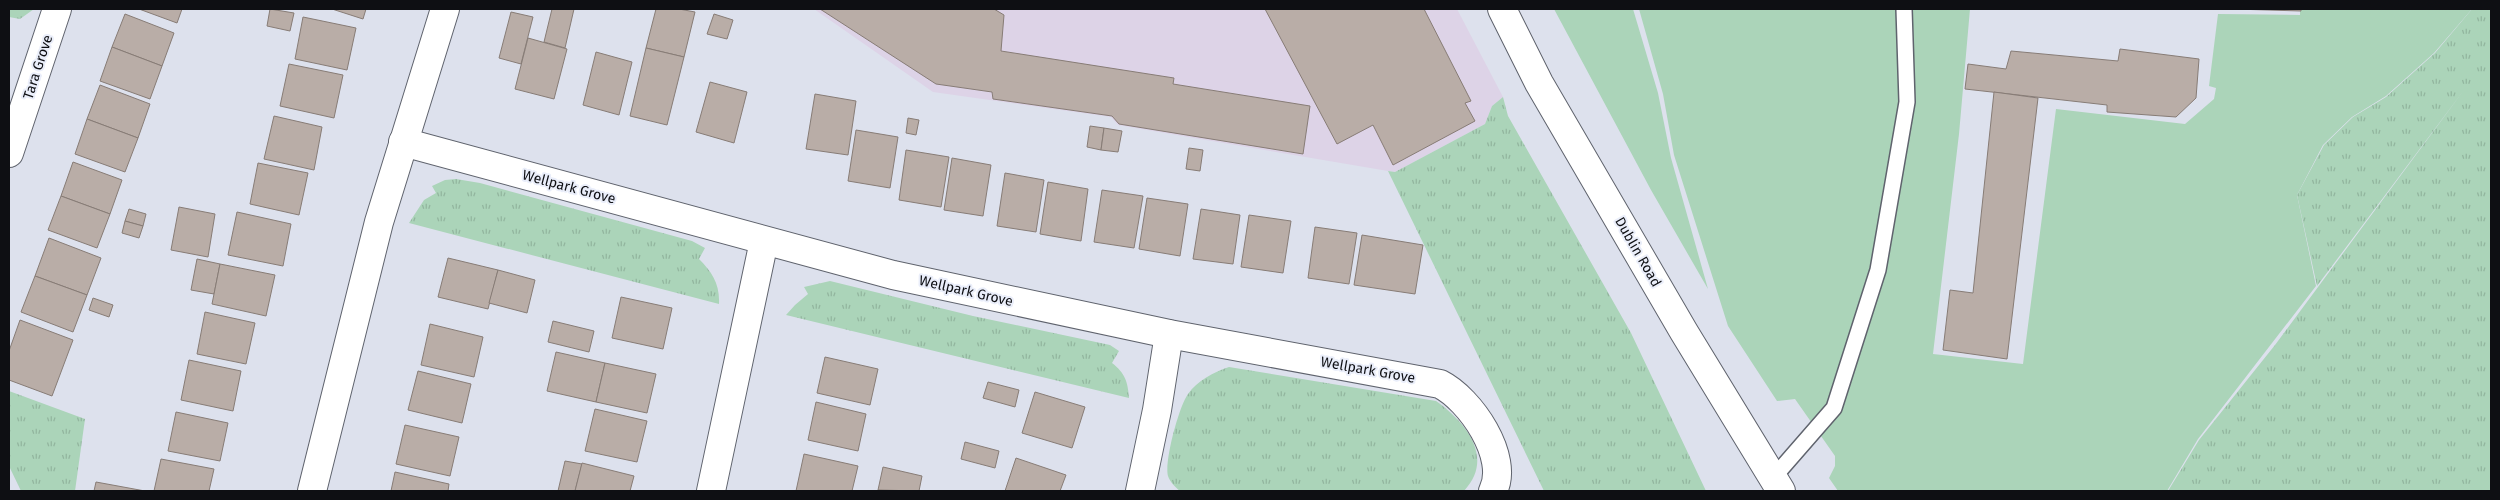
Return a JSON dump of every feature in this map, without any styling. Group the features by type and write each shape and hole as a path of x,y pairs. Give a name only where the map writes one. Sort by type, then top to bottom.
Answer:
{"street":[{"name":"Tara Grove","path":"9,153 57,9"},
{"path":"312,491 377,232 445,9"},
{"name":"Dublin Road","path":"1502,9 1539,83 1684,332 1777,485"},
{"name":"Wellpark Grove","path":"403,142 764,241 985,296 1169,334 1424,380 1451,390 1479,420 1496,464 1497,484 1493,491"},
{"path":"711,491 764,241"},
{"path":"1140,491 1157,410 1169,334"}],"lane":[{"path":"1777,485 1834,408 1878,270 1906,102 1904,9"}],"shaded area":[{"path":"814,9 1457,9 1503,97 1492,106 1485,124 1395,172 1118,125 1111,117 933,92"}],"green space":[{"path":"9,9 34,9 20,19 9,17"},
{"path":"1554,9 1633,9 1658,93 1671,158 1708,289 1651,190"},
{"path":"1639,9 1970,9 1959,134 1933,354 2023,364 2056,109 2185,124 2214,99 2216,88 2209,86 2218,14 2300,15 2300,9 2472,9 2434,53 2386,96 2352,117 2323,145 2297,195 2316,286 2198,439 2167,491 1838,491 1829,478 1835,466 1835,456 1795,399 1777,401 1728,326 1674,155 1663,94"},
{"path":"2472,9 2491,9 2491,491 2168,491 2199,440 2275,345 2464,90 2317,286 2297,195 2324,145 2353,117 2386,97 2435,53"},
{"path":"1503,97 1508,116 1631,333 1706,491 1544,491 1388,171 1395,172 1485,124 1492,106"},
{"path":"456,179 480,183 692,241 705,248 699,259 717,284 719,304 409,223 424,200 436,193 432,186 445,180"},
{"path":"830,281 973,316 1110,345 1119,351 1112,363 1125,378 1129,398 786,315 808,294 804,287"},
{"path":"1229,367 1436,401 1457,419 1473,442 1477,454 1477,466 1473,479 1464,491 1180,491 1170,480 1167,469 1173,434 1184,400 1201,381"},
{"path":"9,391 85,419 75,491 21,491 9,466"}],"building":[{"path":"139,9 182,9 177,23"},
{"path":"270,9 294,13 290,31 267,26"},
{"path":"332,9 366,9 363,19"},
{"path":"552,9 574,9 565,48 544,42"},
{"path":"656,9 679,9 695,12 684,57 646,48"},
{"path":"820,9 994,9 1004,15 1001,51 1174,78 1173,84 1310,106 1303,154 1119,124 1112,116 993,99 992,92 936,84"},
{"path":"1265,9 1424,9 1471,101 1465,103 1475,121 1393,165 1373,125 1337,144"},
{"path":"2234,9 2301,9 2301,11"},
{"path":"511,12 533,17 521,64 499,58"},
{"path":"125,14 174,33 162,66 112,47"},
{"path":"714,14 733,20 727,39 707,34"},
{"path":"303,17 356,28 347,70 295,59"},
{"path":"528,38 567,49 554,99 515,89"},
{"path":"112,47 162,66 150,99 100,81"},
{"path":"646,48 684,57 667,125 630,116"},
{"path":"2120,49 2199,59 2196,98 2176,117 2107,112 2107,105 1965,89 1968,64 2006,69 2011,51 2118,61"},
{"path":"596,52 632,62 619,115 583,105"},
{"path":"289,64 343,75 334,118 280,106"},
{"path":"710,82 747,92 734,143 696,132"},
{"path":"100,85 150,104 138,138 87,119"},
{"path":"1994,92 2038,98 2007,359 1943,350 1950,290 1973,293"},
{"path":"815,94 856,101 848,155 806,149"},
{"path":"274,116 322,127 314,170 264,159"},
{"path":"908,118 919,120 916,135 906,133"},
{"path":"87,119 138,138 125,172 75,154"},
{"path":"1090,126 1104,128 1101,150 1087,147"},
{"path":"1104,128 1122,131 1118,152 1101,150"},
{"path":"856,130 898,137 890,188 848,181"},
{"path":"1189,148 1203,150 1200,171 1186,169"},
{"path":"906,150 949,157 941,207 899,200"},
{"path":"952,158 991,165 983,216 944,210"},
{"path":"73,162 122,180 110,214 61,196"},
{"path":"258,163 308,173 299,215 250,204"},
{"path":"1005,173 1044,180 1036,232 997,226"},
{"path":"1048,182 1088,189 1081,241 1040,234"},
{"path":"1102,190 1143,196 1134,248 1094,242"},
{"path":"61,196 110,214 97,248 48,230"},
{"path":"1147,198 1188,204 1180,256 1139,249"},
{"path":"179,207 215,214 208,257 171,250"},
{"path":"129,209 146,214 143,226 125,221"},
{"path":"1201,209 1240,215 1233,264 1193,259"},
{"path":"237,212 291,224 283,266 228,255"},
{"path":"1249,215 1291,221 1283,273 1241,267"},
{"path":"125,221 143,226 139,238 122,233"},
{"path":"1315,227 1357,233 1349,284 1308,278"},
{"path":"1362,235 1423,245 1415,294 1354,285"},
{"path":"49,238 101,258 87,295 35,276"},
{"path":"448,258 498,270 488,309 438,297"},
{"path":"197,259 220,264 214,294 191,290"},
{"path":"220,264 275,275 266,316 212,304"},
{"path":"498,270 535,280 527,313 489,303"},
{"path":"35,276 87,295 73,332 21,312"},
{"path":"621,297 672,308 663,349 612,338"},
{"path":"93,298 113,305 109,317 89,310"},
{"path":"205,312 255,323 246,364 197,354"},
{"path":"20,320 73,340 52,396 9,380 9,351"},
{"path":"553,321 594,331 589,352 548,342"},
{"path":"430,324 483,337 474,377 421,365"},
{"path":"556,352 605,363 596,402 547,391"},
{"path":"825,357 878,369 870,405 817,393"},
{"path":"189,360 241,371 233,411 181,400"},
{"path":"605,363 656,374 647,413 596,402"},
{"path":"418,371 471,384 462,423 408,410"},
{"path":"988,382 1019,390 1015,407 983,398"},
{"path":"1035,392 1085,407 1072,448 1022,433"},
{"path":"816,402 866,414 858,451 808,440"},
{"path":"595,409 647,421 637,462 585,451"},
{"path":"176,412 228,423 220,461 168,451"},
{"path":"405,425 459,437 450,476 396,464"},
{"path":"965,442 999,451 995,468 961,459"},
{"path":"804,454 858,466 852,491 796,491"},
{"path":"1016,458 1066,475 1060,491 1005,491"},
{"path":"161,459 214,469 209,491 154,491"},
{"path":"565,461 582,464 575,491 558,491"},
{"path":"582,463 634,476 630,491 575,491"},
{"path":"883,467 922,476 919,491 878,490"},
{"path":"395,472 449,484 448,491 391,491"},
{"path":"96,482 145,491 94,491"}]}
